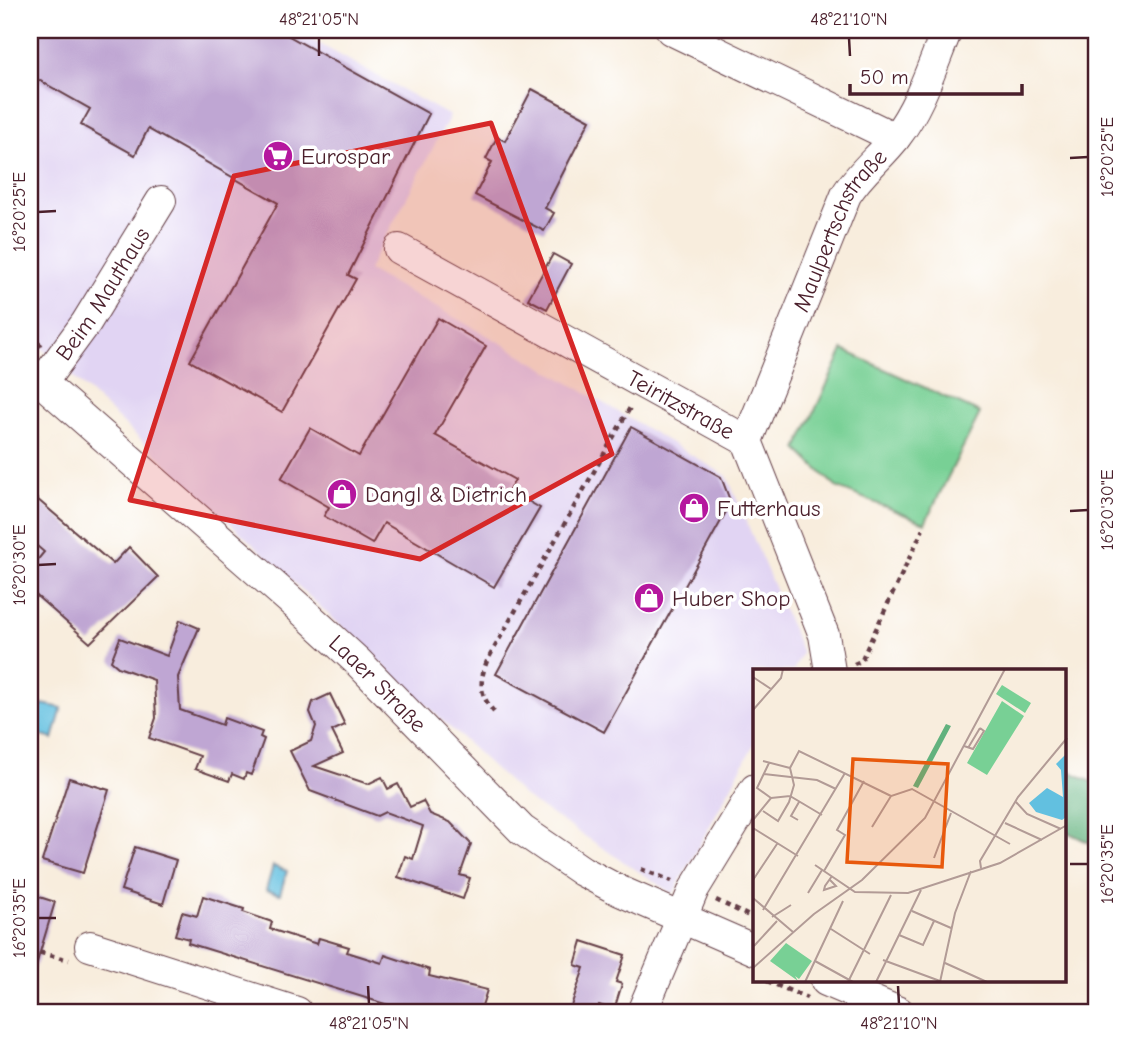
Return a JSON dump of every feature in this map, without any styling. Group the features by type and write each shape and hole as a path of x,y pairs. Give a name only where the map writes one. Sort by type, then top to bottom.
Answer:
{"street":[{"path":"671,30 895,138"},
{"name":"Maulpertschstraße","path":"747,441 846,195 857,176 895,138 913,112 947,30"},
{"name":"Beim Mauthaus","path":"36,377 86,323 161,201"},
{"name":"Teiritzstraße","path":"399,248 747,441 824,635 830,669"},
{"name":"Laaer Straße","path":"36,377 327,634 522,830 582,871 753,949"},
{"path":"642,1012 694,889 753,792"},
{"path":"90,946 297,1012"},
{"path":"828,982 899,1012"}],"path":[{"path":"494,712 485,701 479,682 487,661 643,384"},
{"path":"846,669 861,661 923,529"},
{"path":"30,950 70,961 90,946"}],"highlighted area":[{"path":"491,123 612,454 420,559 130,500 234,176"}],"shaded area":[{"path":"30,30 294,30 450,116 368,270 501,343 727,476 802,653 794,669 753,669 753,746 673,894 525,797 30,337"}],"green space":[{"path":"843,350 980,413 925,523 836,487 797,449"},
{"path":"1066,769 1096,784 1096,846 1066,831"}],"water":[{"path":"42,704 62,708 53,739 32,733"},
{"path":"273,866 287,871 280,894 266,890"}],"building":[{"path":"30,30 278,30 429,114 348,275 356,279 282,412 190,361 278,203 148,129 135,155 81,125 90,109 30,75"},
{"path":"532,89 590,120 545,208 554,213 544,231 475,195 492,162 486,159 497,137 505,141"},
{"path":"553,254 571,264 547,309 528,299"},
{"path":"438,318 486,346 435,435 515,480 509,490 540,508 494,587 384,523 372,544 324,516 329,507 281,479 310,428 359,456"},
{"path":"631,427 721,477 731,503 604,732 496,674"},
{"path":"30,493 113,564 129,547 158,577 90,643 30,590 30,569 44,552 30,540"},
{"path":"180,620 199,628 178,677 180,710 222,725 224,718 262,732 260,737 264,739 251,775 246,773 244,779 232,774 229,781 195,769 200,756 149,738 156,718 154,680 118,667 111,661 120,638 167,656"},
{"path":"330,694 345,725 332,731 343,753 314,766 368,784 382,777 388,789 398,784 410,807 423,801 430,814 450,822 471,844 460,875 470,878 463,899 398,877 405,856 413,859 423,826 385,812 377,816 310,791 290,751 311,741 316,726 310,712 313,702"},
{"path":"69,778 109,790 83,873 42,861"},
{"path":"135,847 176,860 163,904 121,890"},
{"path":"30,894 55,902 34,972 30,971"},
{"path":"203,896 244,909 243,912 272,922 270,929 317,944 319,938 349,947 347,952 382,963 385,955 430,970 429,976 487,990 480,1012 411,1012 188,943 189,939 175,935 182,912 197,916"},
{"path":"582,941 625,955 616,982 622,984 614,1010 599,1005 597,1012 569,1012 584,968 575,965"}],"place":[{"name":"Eurospar","path":"278,156"},
{"name":"Dangl & Dietrich","path":"342,494"},
{"name":"Futterhaus","path":"694,508"},
{"name":"Huber Shop","path":"649,598"}]}
